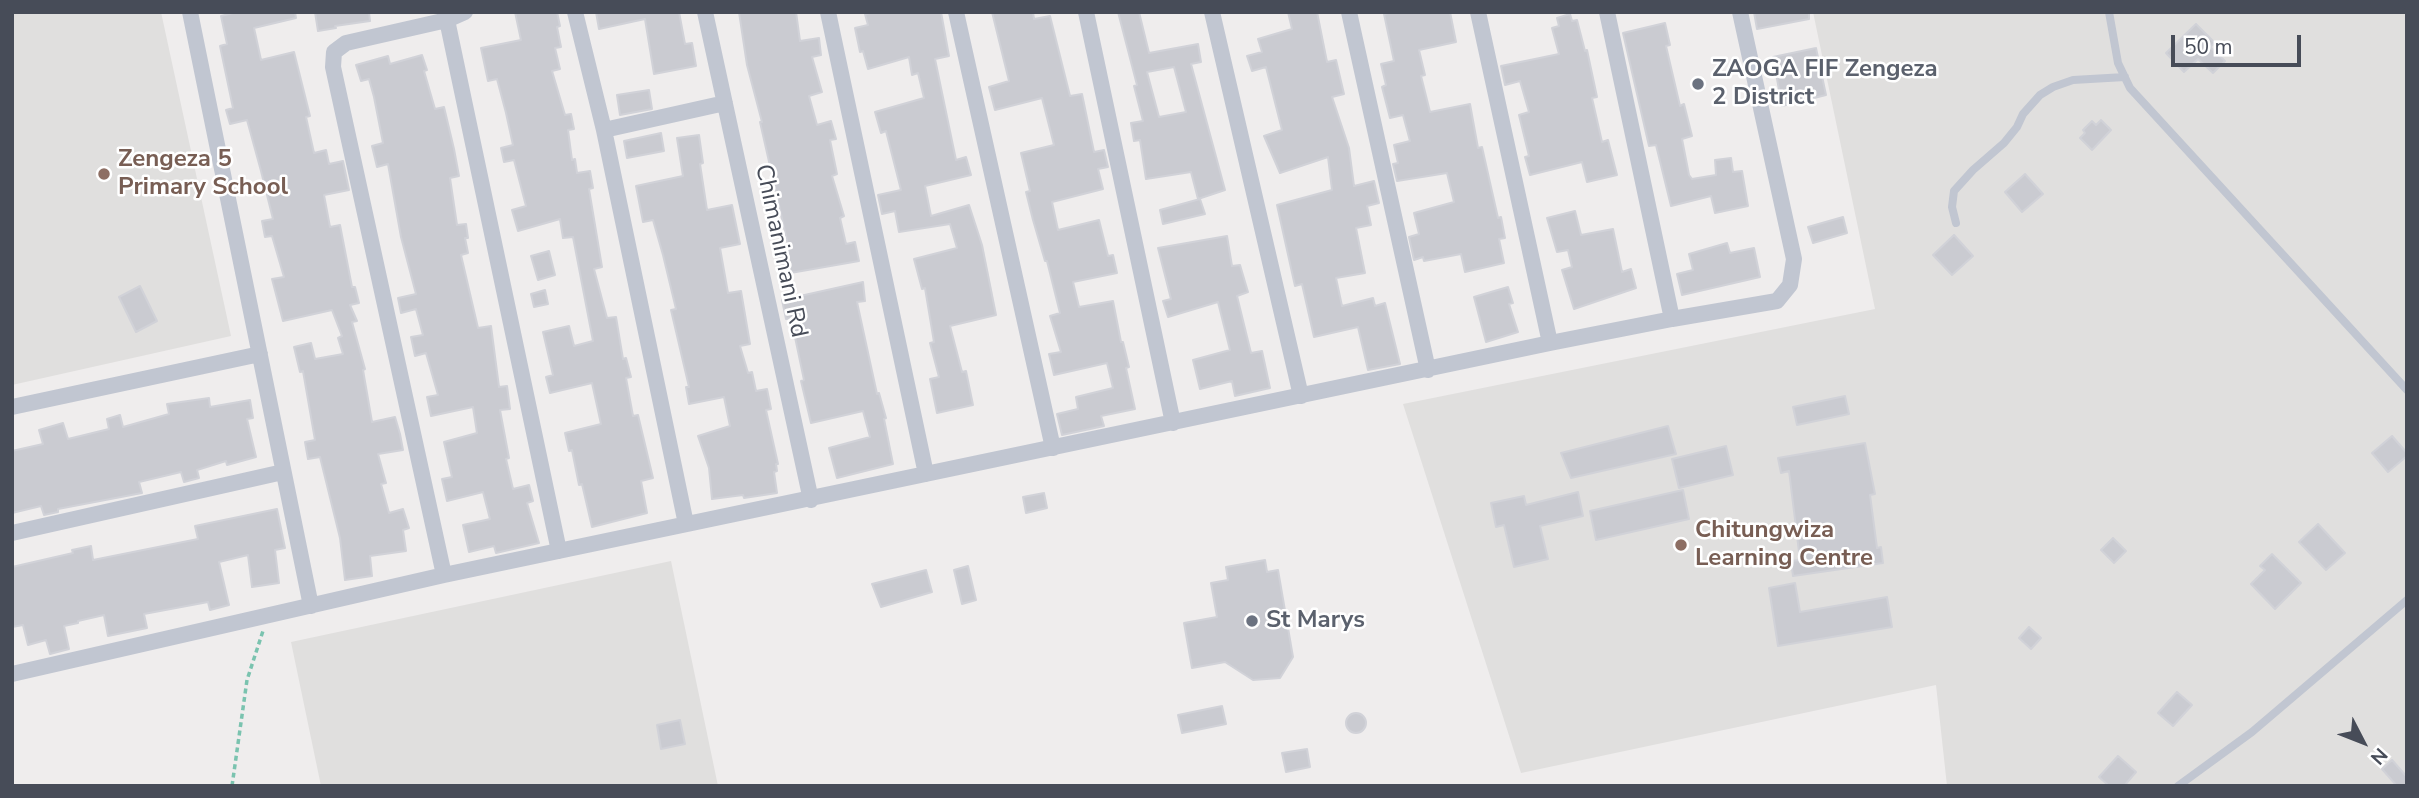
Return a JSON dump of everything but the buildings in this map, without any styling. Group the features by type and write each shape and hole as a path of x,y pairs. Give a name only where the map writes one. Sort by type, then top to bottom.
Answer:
{"street":[{"path":"190,12 312,606"},
{"path":"444,575 333,67 334,52 346,43 447,20 465,12"},
{"path":"575,12 604,130 686,524"},
{"name":"Chimanimani Rd","path":"705,12 811,500"},
{"path":"828,12 926,474"},
{"path":"956,12 1053,448"},
{"path":"1086,12 1173,423"},
{"path":"1212,12 1301,396"},
{"path":"1349,12 1428,370"},
{"path":"1478,12 1550,343"},
{"path":"1607,12 1672,318"},
{"path":"12,674 444,575 1550,343 1672,318 1777,301 1790,285 1794,259 1740,12"},
{"path":"447,20 559,551"},
{"path":"604,130 725,103"},
{"path":"12,407 260,354"},
{"path":"12,533 283,472"}],"lane":[{"path":"2109,12 2118,63 2137,96 2407,390"},
{"path":"1956,223 1952,207 1954,191 2004,143 2017,127 2023,114 2040,95 2073,80 2125,77"},
{"path":"2178,786 2252,732 2407,600"}],"path":[{"path":"232,786 247,680 268,616"}],"shaded area":[{"name":"Zengeza 5 Primary School","path":"12,12 161,12 231,336 12,385"},
{"path":"1813,12 2407,12 2407,786 1947,786 1936,685 1521,773 1403,404 1875,309"},
{"path":"671,561 718,786 321,786 291,642"}],"place":[{"name":"ZAOGA FIF Zengeza 2 District","path":"1698,84"},
{"name":"Zengeza 5 Primary School","path":"104,174"},
{"name":"Chitungwiza Learning Centre","path":"1681,545"},
{"name":"St Marys","path":"1252,621"}]}
